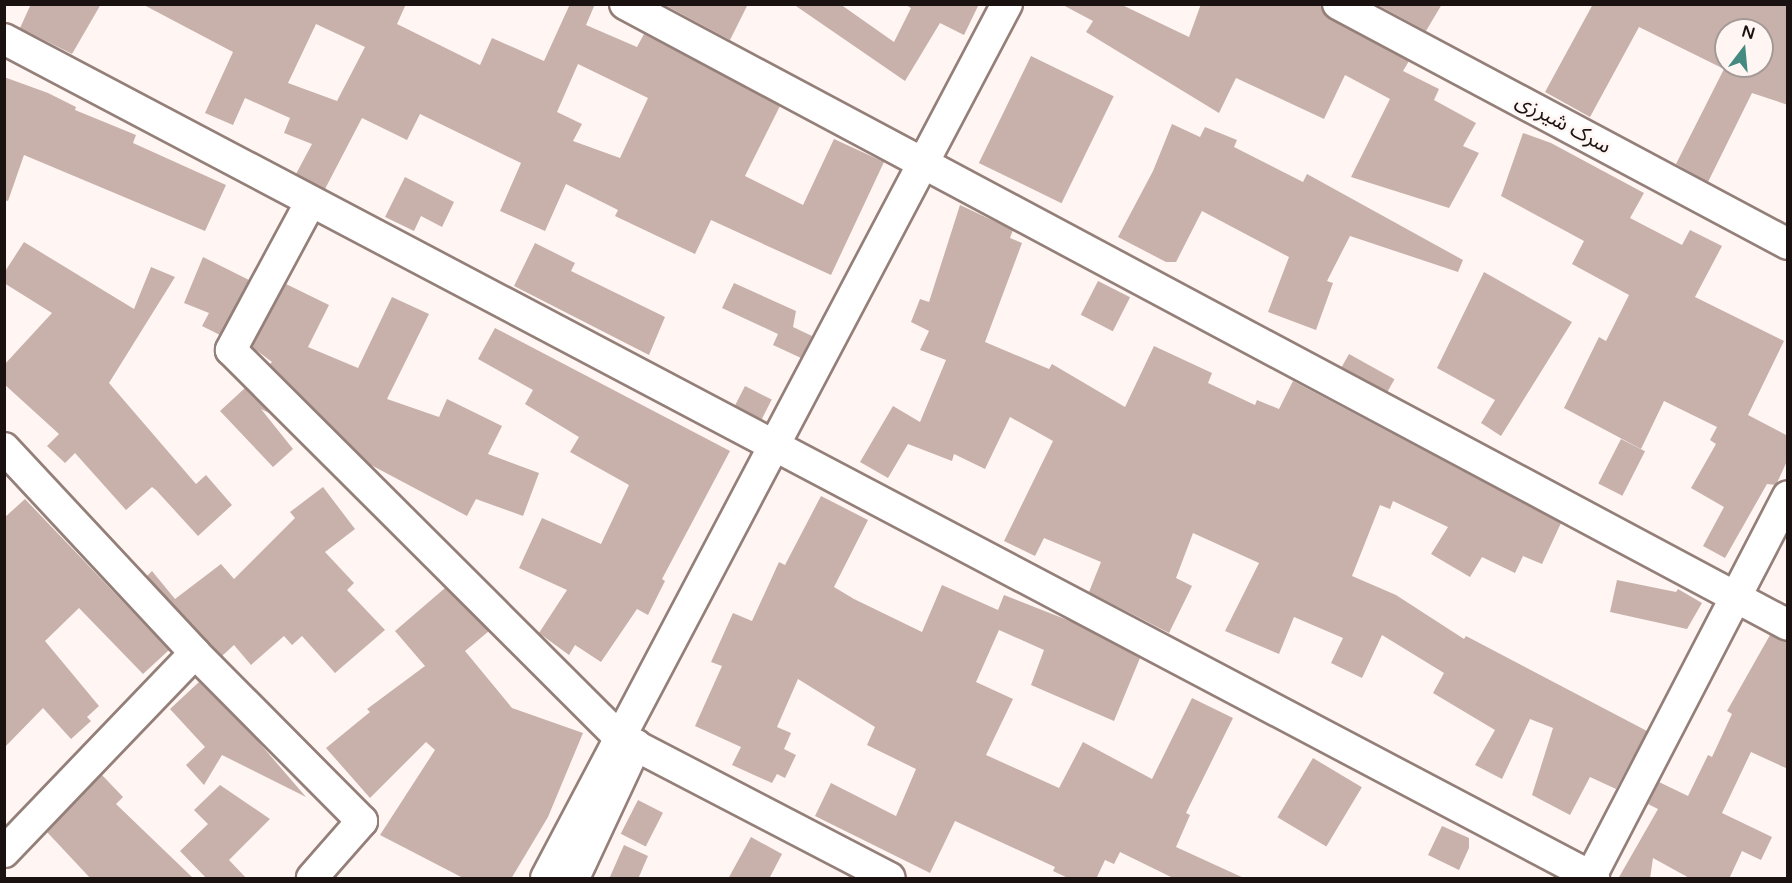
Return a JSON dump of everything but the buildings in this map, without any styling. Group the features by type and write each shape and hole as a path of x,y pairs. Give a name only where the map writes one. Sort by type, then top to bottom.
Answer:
{"street":[{"path":"625,4 1788,625"},
{"path":"932,169 1007,4"},
{"path":"546,879 627,741 932,169 1027,4"},
{"name":"سرک شیرزی","path":"1338,4 1788,244"},
{"path":"4,39 310,203 1592,878 1788,496"},
{"path":"310,203 231,350 627,741 890,879"},
{"path":"8,459 195,653 362,821 312,879"},
{"path":"4,852 195,653"},
{"path":"574,879 627,741"}]}
